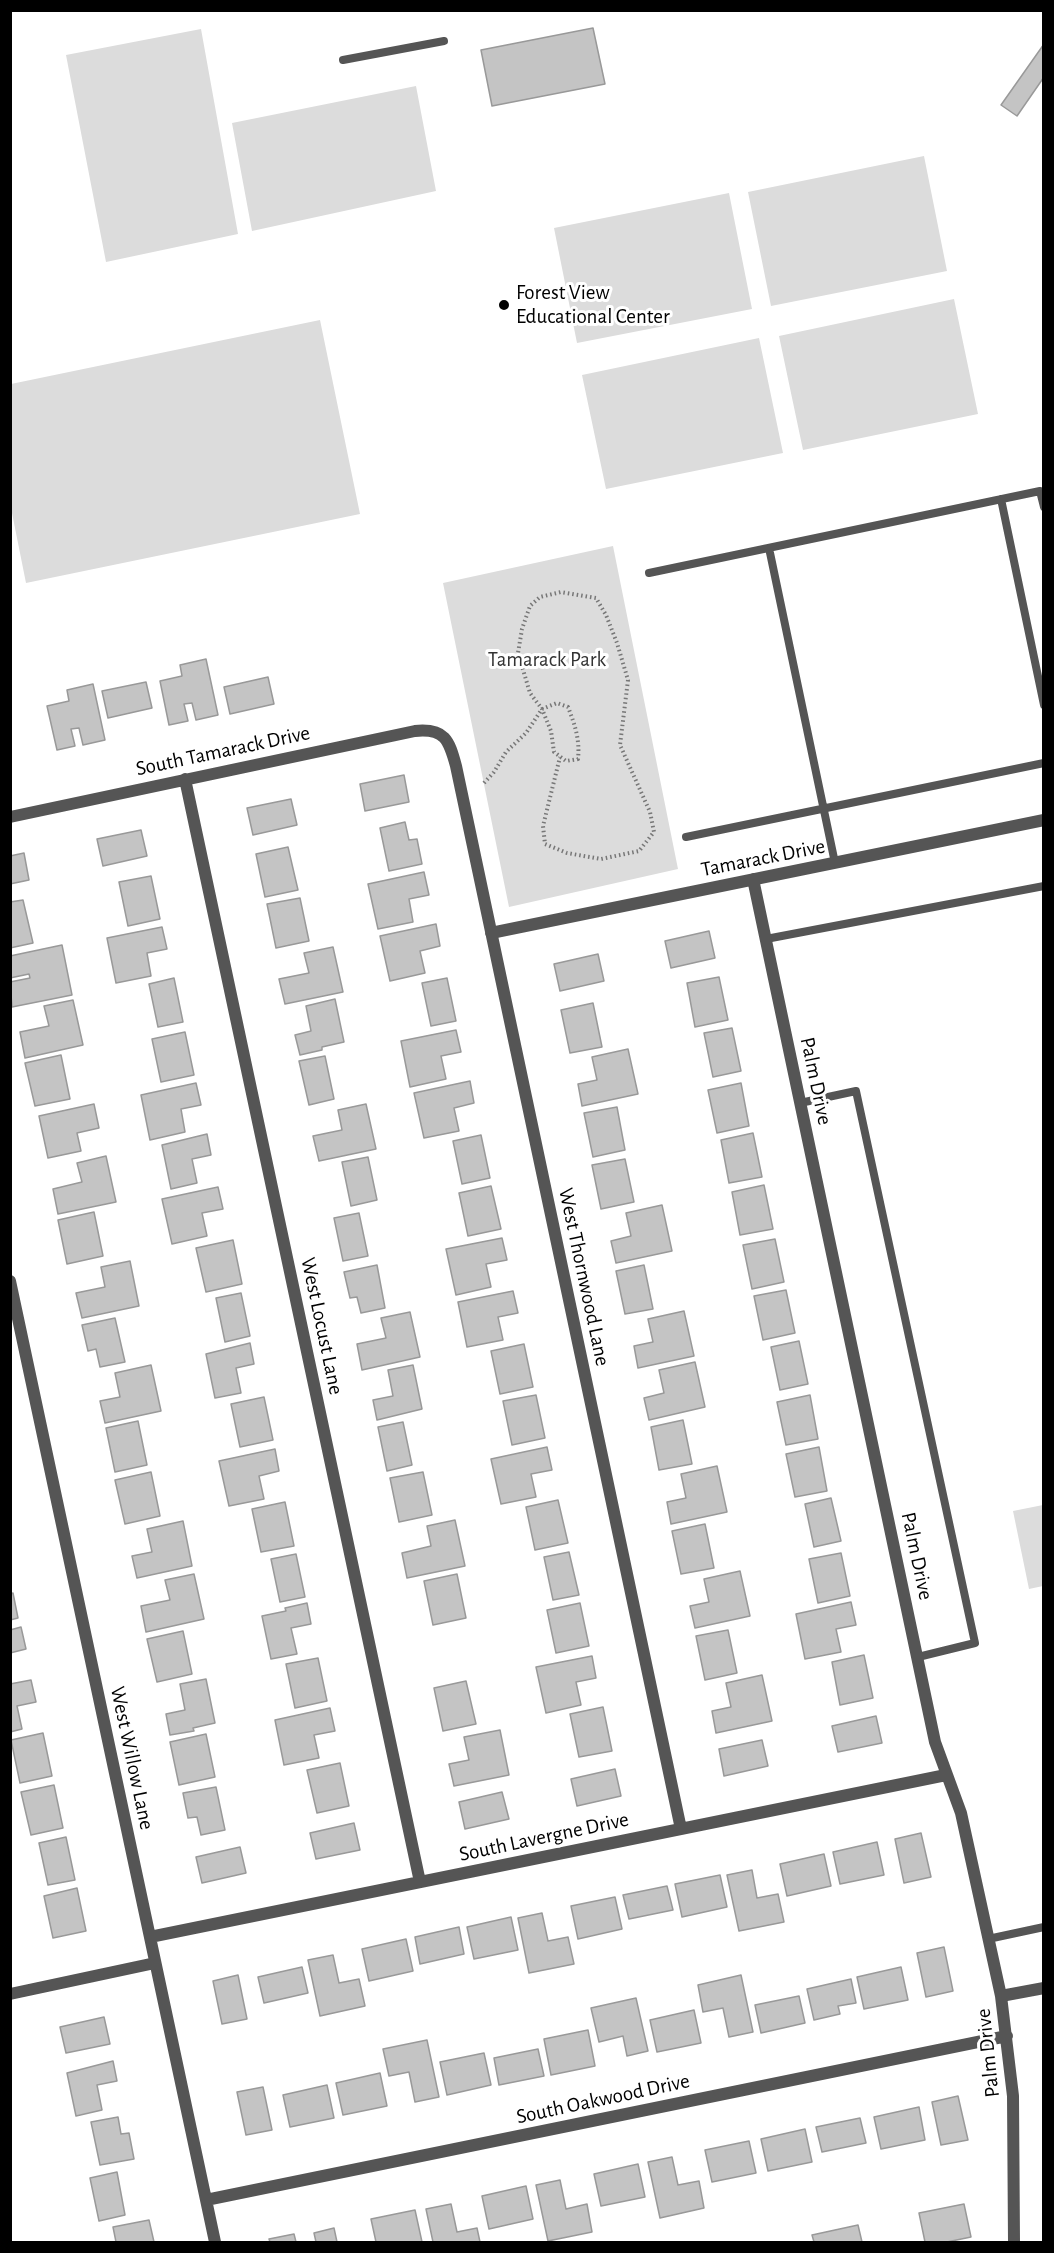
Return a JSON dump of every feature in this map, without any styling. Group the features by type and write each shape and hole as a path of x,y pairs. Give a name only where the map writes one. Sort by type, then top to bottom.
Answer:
{"street":[{"name":"South Tamarack Drive","path":"10,816 415,731 427,730 443,735"},
{"name":"West Thornwood Lane","path":"443,735 448,742 456,766 681,1829"},
{"name":"West Locust Lane","path":"185,779 420,1882"},
{"name":"Tamarack Drive","path":"491,933 1044,820"},
{"name":"Palm Drive","path":"753,879 935,1742 962,1813 1001,1996 1013,2096 1014,2242"},
{"name":"West Willow Lane","path":"10,1281 215,2242"},
{"name":"South Lavergne Drive","path":"150,1937 946,1775"},
{"path":"10,1994 155,1964"},
{"path":"1001,1996 1044,1988"},
{"name":"South Oakwood Drive","path":"206,2200 1007,2036"}],"lane":[{"path":"342,60 444,41"},
{"path":"649,573 1040,491 1044,507"},
{"path":"1000,499 1044,705"},
{"path":"769,548 835,863"},
{"path":"687,837 1044,763"},
{"path":"766,939 1044,885"},
{"path":"800,1103 856,1091 973,1631 975,1643 918,1657"},
{"path":"988,1939 1044,1928"}],"path":[{"path":"484,783 506,752 526,733 542,710 557,703 568,707 576,728 578,759 566,761 554,752 551,731 542,710 530,693 518,653 522,629 530,606 540,597 561,592 596,598 606,615 628,680 620,745 650,812 654,832 639,851 601,858 567,853 545,844 543,826 560,757"}],"green space":[{"path":"201,29 238,234 106,262 66,55"},
{"path":"416,86 436,191 252,231 232,123"},
{"path":"924,156 947,271 771,306 748,192"},
{"path":"729,193 752,309 577,343 554,228"},
{"path":"954,299 978,414 803,450 779,336"},
{"path":"320,320 360,514 26,583 11,508 11,384"},
{"path":"759,338 783,453 606,489 582,375"},
{"name":"Tamarack Park","path":"613,546 678,869 509,907 443,583"},
{"path":"1043,1505 1043,1586 1029,1589 1013,1511"}],"building":[{"path":"593,28 605,84 492,106 481,50"},
{"path":"1044,44 1044,77 1017,116 1001,105"},
{"path":"206,659 218,715 196,720 192,703 184,704 188,721 169,725 160,681 182,676 180,665"},
{"path":"268,677 274,704 230,714 224,687"},
{"path":"146,682 152,708 108,718 102,691"},
{"path":"93,684 105,740 83,745 79,728 71,729 75,746 57,750 47,706 69,701 67,690"},
{"path":"404,775 409,802 365,811 360,784"},
{"path":"291,799 297,825 253,835 247,808"},
{"path":"405,822 409,840 417,839 422,864 389,871 380,828"},
{"path":"141,830 147,856 103,866 97,839"},
{"path":"288,847 298,890 265,897 256,854"},
{"path":"24,853 29,880 10,884 10,856"},
{"path":"424,872 429,895 409,899 413,922 378,929 368,884"},
{"path":"151,876 160,919 128,926 119,882"},
{"path":"300,898 309,941 276,948 267,904"},
{"path":"23,900 33,943 10,948 10,902"},
{"path":"436,924 440,946 420,951 425,973 390,981 380,936"},
{"path":"162,927 167,949 147,953 151,976 116,983 107,938"},
{"path":"709,931 715,958 671,968 665,941"},
{"path":"62,945 72,995 12,1007 10,982 30,978 29,974 10,978 10,956"},
{"path":"333,947 343,992 285,1004 279,979 309,973 304,953"},
{"path":"598,954 604,981 560,991 554,964"},
{"path":"719,977 728,1020 695,1027 687,983"},
{"path":"174,978 183,1022 158,1027 149,984"},
{"path":"447,978 456,1021 431,1026 422,983"},
{"path":"335,999 344,1042 300,1055 295,1035 311,1031 306,1006"},
{"path":"73,1000 83,1045 25,1058 20,1032 49,1026 44,1006"},
{"path":"593,1003 602,1047 570,1053 561,1010"},
{"path":"732,1028 741,1071 713,1077 704,1033"},
{"path":"456,1030 461,1052 441,1056 446,1079 410,1087 401,1041"},
{"path":"185,1032 194,1075 161,1082 152,1039"},
{"path":"628,1049 638,1094 582,1106 578,1084 597,1080 592,1057"},
{"path":"61,1055 70,1099 35,1106 25,1063"},
{"path":"325,1056 334,1099 309,1105 299,1061"},
{"path":"470,1081 474,1103 454,1108 459,1131 424,1138 414,1093"},
{"path":"196,1083 201,1105 181,1109 185,1132 150,1140 141,1095"},
{"path":"741,1083 749,1126 717,1133 708,1090"},
{"path":"94,1104 99,1128 77,1133 81,1151 48,1158 39,1116"},
{"path":"366,1104 376,1149 319,1161 313,1136 342,1130 338,1110"},
{"path":"617,1107 625,1150 593,1157 584,1113"},
{"path":"753,1133 762,1177 729,1183 721,1140"},
{"path":"207,1134 211,1155 192,1159 197,1183 171,1189 162,1145"},
{"path":"481,1135 490,1178 462,1184 453,1141"},
{"path":"106,1156 116,1202 58,1214 53,1189 82,1182 77,1163"},
{"path":"368,1157 377,1200 351,1206 342,1162"},
{"path":"625,1159 634,1202 601,1209 592,1165"},
{"path":"764,1185 773,1229 740,1235 732,1192"},
{"path":"491,1186 501,1229 468,1236 459,1193"},
{"path":"218,1187 223,1209 202,1213 207,1236 172,1244 162,1199"},
{"path":"662,1205 672,1251 616,1263 611,1241 631,1236 626,1213"},
{"path":"94,1212 103,1256 67,1264 58,1220"},
{"path":"359,1213 368,1256 343,1261 334,1218"},
{"path":"502,1238 507,1260 486,1264 491,1287 456,1295 446,1249"},
{"path":"775,1239 784,1282 752,1289 743,1245"},
{"path":"233,1240 242,1284 206,1292 196,1248"},
{"path":"130,1261 139,1306 82,1318 76,1293 105,1287 101,1267"},
{"path":"377,1265 385,1308 361,1313 357,1297 350,1298 344,1272"},
{"path":"644,1265 653,1309 625,1314 616,1271"},
{"path":"786,1290 795,1333 763,1340 754,1296"},
{"path":"513,1291 518,1313 498,1317 503,1340 467,1347 458,1302"},
{"path":"241,1293 250,1336 225,1342 216,1298"},
{"path":"684,1311 694,1356 638,1368 634,1346 653,1342 648,1319"},
{"path":"410,1312 420,1357 362,1370 357,1344 386,1338 381,1318"},
{"path":"115,1318 125,1362 100,1367 96,1349 88,1351 82,1325"},
{"path":"799,1341 808,1384 780,1390 771,1347"},
{"path":"250,1343 254,1364 236,1368 241,1393 215,1398 206,1354"},
{"path":"524,1344 533,1387 500,1394 491,1351"},
{"path":"695,1362 705,1407 649,1420 644,1398 664,1393 659,1370"},
{"path":"151,1365 161,1411 105,1423 100,1401 120,1397 115,1373"},
{"path":"413,1365 422,1409 377,1420 373,1400 393,1396 388,1370"},
{"path":"536,1395 545,1438 512,1445 503,1401"},
{"path":"810,1395 818,1439 786,1445 777,1402"},
{"path":"264,1397 273,1440 240,1447 231,1404"},
{"path":"683,1420 692,1464 659,1470 651,1427"},
{"path":"138,1421 147,1465 115,1472 106,1428"},
{"path":"403,1422 412,1465 387,1471 378,1427"},
{"path":"547,1447 552,1470 531,1474 536,1497 501,1504 491,1459"},
{"path":"819,1447 827,1491 795,1497 786,1454"},
{"path":"275,1449 279,1471 259,1476 264,1499 229,1506 219,1461"},
{"path":"717,1466 727,1512 671,1524 667,1502 686,1498 681,1474"},
{"path":"151,1472 160,1516 125,1524 115,1480"},
{"path":"423,1472 432,1515 399,1522 390,1478"},
{"path":"831,1498 841,1541 814,1547 805,1504"},
{"path":"558,1500 568,1543 535,1550 526,1507"},
{"path":"285,1502 294,1546 261,1552 252,1509"},
{"path":"455,1520 465,1566 407,1578 402,1553 431,1546 427,1526"},
{"path":"183,1521 192,1566 137,1578 132,1556 152,1552 147,1529"},
{"path":"705,1524 714,1568 681,1574 672,1531"},
{"path":"569,1552 579,1595 553,1600 544,1557"},
{"path":"841,1553 850,1596 818,1603 809,1559"},
{"path":"296,1554 305,1597 280,1602 271,1559"},
{"path":"740,1571 750,1616 695,1628 690,1606 709,1602 704,1579"},
{"path":"194,1574 204,1619 146,1632 141,1606 170,1600 165,1580"},
{"path":"457,1574 466,1618 433,1625 424,1581"},
{"path":"13,1593 18,1618 10,1620 10,1594"},
{"path":"851,1602 856,1625 836,1629 841,1652 805,1659 796,1614"},
{"path":"307,1603 311,1624 291,1628 297,1654 271,1659 262,1616 286,1611 285,1608"},
{"path":"580,1603 589,1646 556,1653 547,1610"},
{"path":"21,1627 26,1649 10,1653 10,1630"},
{"path":"728,1630 737,1673 705,1680 696,1636"},
{"path":"183,1631 192,1674 157,1682 147,1639"},
{"path":"864,1655 873,1698 840,1705 832,1662"},
{"path":"592,1656 596,1678 576,1682 581,1705 546,1713 536,1667"},
{"path":"318,1658 327,1701 295,1708 286,1664"},
{"path":"762,1675 772,1721 716,1733 712,1711 731,1707 726,1683"},
{"path":"206,1679 215,1723 193,1728 194,1731 170,1735 166,1714 185,1710 180,1684"},
{"path":"31,1680 36,1702 17,1706 22,1729 10,1732 10,1684"},
{"path":"466,1681 476,1724 443,1731 434,1688"},
{"path":"603,1707 612,1751 579,1757 570,1714"},
{"path":"330,1708 335,1731 314,1735 319,1758 284,1765 275,1720"},
{"path":"876,1716 882,1743 838,1752 832,1726"},
{"path":"500,1730 509,1775 454,1786 449,1764 469,1760 464,1737"},
{"path":"43,1733 52,1776 20,1783 11,1740"},
{"path":"206,1734 215,1777 179,1785 170,1742"},
{"path":"762,1740 768,1766 724,1776 719,1749"},
{"path":"340,1763 349,1806 317,1813 307,1770"},
{"path":"615,1769 621,1796 577,1806 571,1779"},
{"path":"54,1785 63,1828 31,1835 21,1792"},
{"path":"216,1787 225,1830 201,1835 197,1817 188,1818 183,1793"},
{"path":"502,1792 509,1819 465,1829 459,1802"},
{"path":"354,1823 360,1850 316,1859 310,1833"},
{"path":"921,1833 931,1877 904,1883 895,1839"},
{"path":"66,1837 75,1880 48,1885 39,1843"},
{"path":"877,1842 884,1875 840,1884 833,1852"},
{"path":"240,1847 246,1873 202,1883 196,1857"},
{"path":"824,1854 831,1886 787,1896 780,1864"},
{"path":"752,1870 757,1898 778,1894 784,1922 739,1931 727,1875"},
{"path":"720,1875 727,1907 682,1917 675,1884"},
{"path":"667,1886 673,1910 629,1919 623,1895"},
{"path":"77,1888 86,1931 53,1938 44,1896"},
{"path":"615,1897 622,1929 578,1939 571,1906"},
{"path":"542,1913 548,1941 568,1937 574,1964 529,1973 518,1918"},
{"path":"511,1917 518,1950 474,1959 467,1927"},
{"path":"459,1927 464,1954 420,1964 415,1937"},
{"path":"406,1939 413,1971 369,1981 362,1949"},
{"path":"944,1947 953,1991 926,1997 917,1953"},
{"path":"333,1955 339,1983 359,1979 365,2006 320,2016 308,1960"},
{"path":"302,1967 308,1993 264,2003 258,1977"},
{"path":"901,1967 908,2000 864,2009 857,1977"},
{"path":"238,1975 247,2019 222,2024 213,1981"},
{"path":"741,1975 753,2032 729,2037 723,2008 703,2012 698,1985"},
{"path":"851,1979 856,2003 838,2006 840,2014 814,2020 807,1989"},
{"path":"799,1996 805,2023 761,2033 755,2005"},
{"path":"636,1998 648,2051 627,2056 623,2036 599,2042 591,2008"},
{"path":"694,2010 701,2043 657,2052 650,2020"},
{"path":"104,2017 110,2044 66,2053 60,2027"},
{"path":"588,2030 595,2066 551,2075 544,2039"},
{"path":"427,2040 439,2097 415,2102 409,2072 389,2076 383,2049"},
{"path":"538,2049 544,2076 499,2085 494,2058"},
{"path":"484,2053 491,2085 447,2095 440,2062"},
{"path":"113,2061 117,2081 97,2085 102,2110 76,2116 67,2073"},
{"path":"380,2073 387,2106 343,2115 336,2083"},
{"path":"327,2085 334,2118 290,2127 283,2095"},
{"path":"263,2087 272,2130 246,2135 237,2092"},
{"path":"958,2096 968,2140 941,2145 932,2102"},
{"path":"919,2107 925,2140 881,2149 874,2117"},
{"path":"118,2117 121,2134 129,2133 134,2159 100,2165 91,2122"},
{"path":"860,2118 866,2143 822,2152 816,2127"},
{"path":"805,2129 812,2162 768,2171 761,2139"},
{"path":"749,2141 756,2173 712,2182 705,2150"},
{"path":"672,2157 678,2185 699,2181 704,2208 660,2218 648,2162"},
{"path":"638,2164 645,2197 601,2206 594,2174"},
{"path":"117,2172 125,2215 99,2221 90,2178"},
{"path":"560,2180 566,2209 587,2204 592,2232 548,2241 536,2185"},
{"path":"526,2186 533,2219 489,2229 482,2196"},
{"path":"451,2204 457,2232 477,2228 480,2242 433,2242 426,2209"},
{"path":"964,2204 971,2237 947,2242 925,2242 919,2213"},
{"path":"415,2210 422,2242 376,2242 371,2219"},
{"path":"149,2220 154,2242 116,2242 113,2227"},
{"path":"858,2225 862,2242 814,2242 812,2235"},
{"path":"334,2228 337,2242 316,2242 314,2233"},
{"path":"294,2234 296,2242 270,2242 269,2239"}],"place":[{"name":"Forest View Educational Center","path":"504,305"}]}
